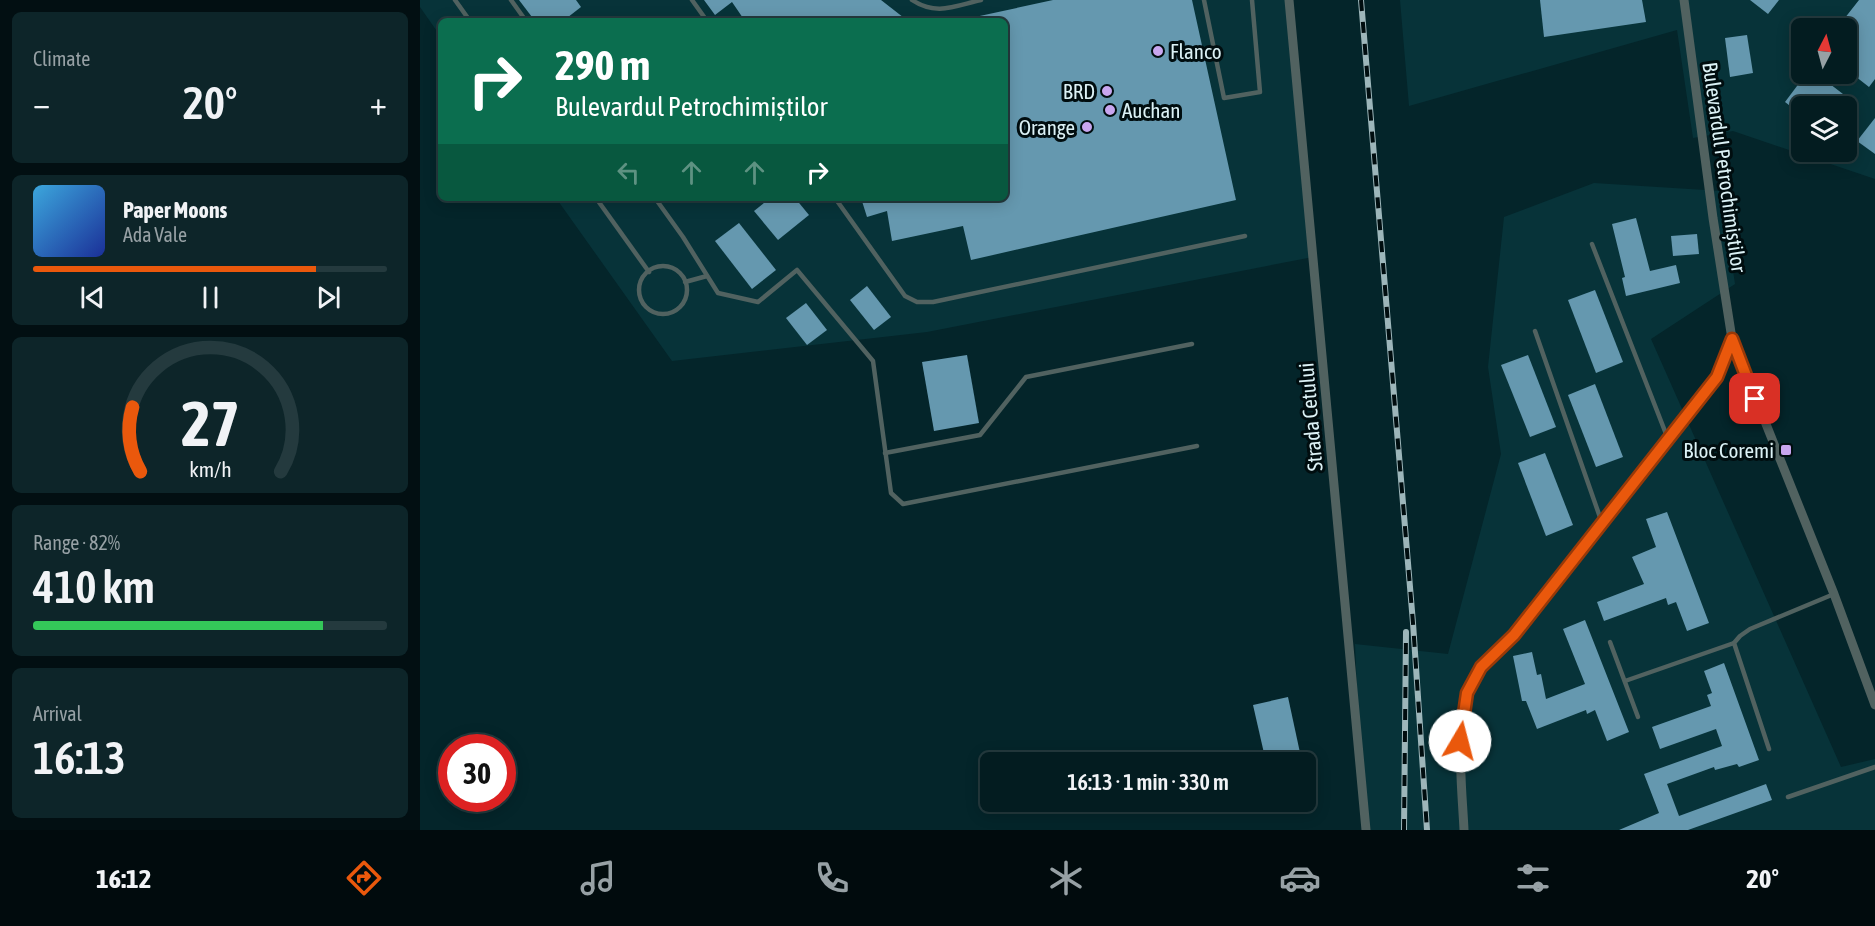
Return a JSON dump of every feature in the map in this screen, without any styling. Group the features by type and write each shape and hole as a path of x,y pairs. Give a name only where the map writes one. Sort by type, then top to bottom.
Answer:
{"street":[{"name":"Strada Cetului","path":"1289,0 1366,830"},
{"name":"Bulevardul Petrochimiștilor","path":"1684,0 1713,218 1732,339 1834,594 1875,705"},
{"path":"1464,830 1460,741 1467,693 1481,667 1514,635 1717,377 1732,339"}],"lane":[{"path":"455,0 468,18"},
{"path":"511,0 524,18"},
{"path":"692,0 705,18"},
{"path":"912,0 926,8 939,9 981,0"},
{"path":"1203,0 1224,98 1260,92 1252,0"},
{"path":"598,201 649,272"},
{"path":"657,201 718,293 758,302 796,270 873,361 891,493 903,504 1197,446"},
{"path":"837,201 905,296 917,302 933,302 1245,236"},
{"path":"1592,244 1668,439"},
{"path":"665,267 681,274 687,291 681,307 665,314 656,313 643,303 640,286 643,278 649,272 665,267"},
{"path":"685,282 707,276"},
{"path":"1535,332 1602,523"},
{"path":"885,453 980,435 1026,377 1192,344"},
{"path":"1624,681 1734,643 1750,629 1834,594"},
{"path":"1610,642 1638,717"},
{"path":"1734,643 1769,749"},
{"path":"1788,797 1875,767"}],"shaded area":[{"path":"420,0 1289,0 1313,257 927,332 672,361 558,201 1008,201 1008,18 438,18 438,33 420,7"},
{"path":"1400,0 1875,0 1875,179 1825,162 1857,162 1857,96 1791,96 1791,151 1733,131 1693,138 1677,30 1409,106"},
{"path":"1594,183 1721,191 1735,284 1651,339 1841,767 1875,759 1875,830 1369,830 1361,778 1355,644 1448,654 1501,454 1488,367 1504,217"}],"building":[{"path":"519,0 576,0 581,7 567,18 533,18"},
{"path":"704,0 881,0 904,18 743,18 732,2 715,15"},
{"name":"Auchan","path":"1053,0 1192,0 1236,200 971,260 963,226 892,241 887,211 867,217 862,201 1008,201 1008,18 975,17"},
{"path":"1540,0 1642,0 1646,22 1544,37"},
{"path":"1750,0 1779,0 1768,14"},
{"path":"1859,0 1875,0 1875,79 1869,87 1857,78 1857,18 1845,18"},
{"path":"1747,35 1753,73 1730,77 1725,38"},
{"path":"1798,84 1830,84 1843,94 1841,96 1791,96 1791,107 1785,102"},
{"path":"1875,118 1875,154 1857,141"},
{"path":"766,201 797,201 809,215 778,240 754,211"},
{"path":"1636,218 1650,271 1676,265 1680,283 1626,296 1622,278 1625,277 1612,224"},
{"path":"739,223 776,270 752,289 715,241"},
{"path":"1697,234 1699,254 1673,256 1671,236"},
{"path":"867,286 891,317 874,330 850,300"},
{"path":"1595,290 1623,362 1596,373 1568,300"},
{"path":"806,303 827,330 807,345 786,318"},
{"path":"967,355 979,423 934,431 922,362"},
{"path":"1528,355 1556,427 1530,437 1501,365"},
{"path":"1595,384 1623,457 1596,467 1568,395"},
{"path":"1545,453 1573,525 1546,536 1518,463"},
{"path":"1667,512 1709,623 1687,631 1676,602 1668,605 1666,598 1604,621 1597,602 1644,584 1632,557 1656,547 1646,519"},
{"path":"1585,620 1629,732 1607,741 1595,710 1587,714 1586,710 1537,729 1526,701 1522,701 1513,656 1532,652 1537,675 1541,674 1546,699 1585,684 1563,629"},
{"path":"1724,663 1759,760 1739,767 1737,764 1715,770 1714,767 1667,784 1679,816 1766,784 1772,800 1688,830 1619,830 1659,813 1644,774 1722,746 1716,729 1660,749 1652,727 1711,706 1707,695 1712,693 1704,671"},
{"path":"1288,697 1300,752 1264,752 1253,705"}],"railway":[{"path":"1361,0 1413,623 1427,830"},
{"path":"1404,830 1406,632"}],"place":[{"name":"Flanco","path":"1158,51"},
{"name":"BRD","path":"1107,91"},
{"name":"Auchan","path":"1110,110"},
{"name":"Orange","path":"1087,127"},
{"name":"Bloc Coremi","path":"1786,450"}],"route":[{"path":"1460,741 1467,693 1481,667 1514,635 1717,377 1732,339 1755,399"}]}
